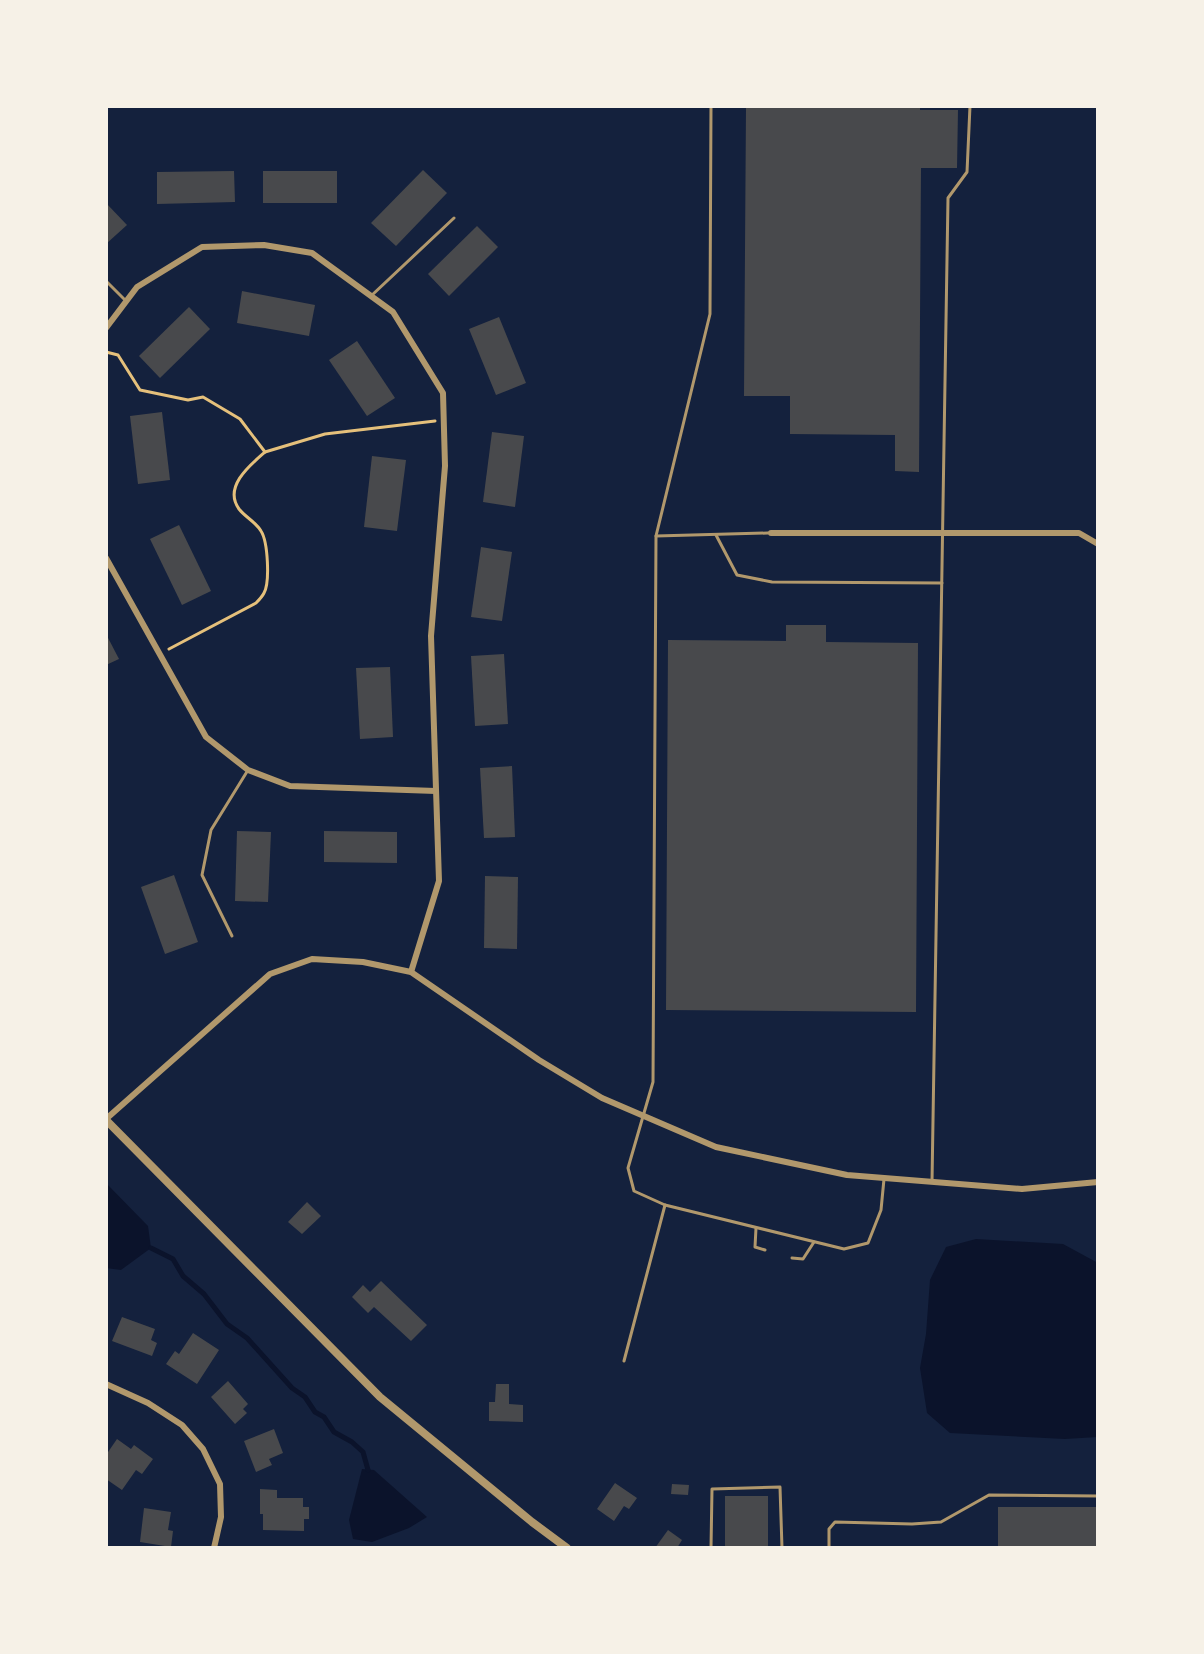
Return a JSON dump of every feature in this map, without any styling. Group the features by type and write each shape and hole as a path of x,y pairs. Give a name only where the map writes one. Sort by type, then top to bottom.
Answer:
{"street":[{"path":"106,328 137,287 202,247 264,245 312,253 393,312 443,393 445,466 431,636 439,881 411,972"},
{"path":"771,533 1079,533 1098,544"},
{"path":"106,558 206,737 248,770 290,786 436,791"},
{"path":"567,1548 380,1397 106,1119 270,974 312,959 363,962 411,972 539,1060 602,1098 716,1147 847,1175 1022,1189 1098,1182"},
{"path":"106,1384 148,1403 182,1425 203,1449 220,1484 221,1517 214,1548"}],"lane":[{"path":"711,106 710,314 656,536 653,1082 628,1168 634,1191 665,1205 844,1249 868,1243 881,1210 884,1178"},
{"path":"932,1182 948,198 967,172 970,106"},
{"path":"371,296 454,218"},
{"path":"106,281 126,301"},
{"path":"656,536 771,533"},
{"path":"716,535 737,575 772,582 942,583"},
{"path":"232,936 202,875 211,830 248,770"},
{"path":"624,1361 665,1205"},
{"path":"756,1228 755,1247 765,1250"},
{"path":"792,1258 803,1259 814,1242"},
{"path":"711,1548 712,1489 780,1487 782,1548"},
{"path":"829,1548 829,1529 835,1522 941,1522 989,1495 1098,1496"}],"path":[{"path":"106,352 118,355 140,390 188,400 203,397 240,419 265,452"},
{"path":"160,654 256,603 264,593 268,581 265,540 261,530 239,510 234,500 236,484 265,452 325,434 444,420"}],"water":[{"path":"106,1183 148,1226 151,1248 121,1270 106,1268"},
{"path":"976,1239 1063,1244 1098,1263 1098,1437 1065,1439 950,1433 927,1413 920,1368 930,1280 946,1247"},
{"path":"362,1469 374,1470 427,1517 409,1528 372,1542 353,1539 349,1520"}],"building":[{"path":"746,106 920,106 920,110 958,110 957,168 921,168 919,472 895,471 895,435 790,434 790,396 744,396"},
{"path":"423,170 447,193 396,246 371,223"},
{"path":"234,171 235,202 157,204 157,172"},
{"path":"263,171 337,171 337,203 263,203"},
{"path":"106,203 127,225 106,244"},
{"path":"477,226 498,247 449,296 428,274"},
{"path":"242,291 315,305 309,336 237,323"},
{"path":"189,307 210,329 160,378 139,356"},
{"path":"499,317 526,383 496,395 469,329"},
{"path":"357,341 395,398 367,416 329,360"},
{"path":"162,412 170,480 138,484 130,416"},
{"path":"492,432 524,436 515,507 483,502"},
{"path":"372,456 406,460 397,531 364,527"},
{"path":"179,525 211,591 182,605 150,539"},
{"path":"481,547 512,552 502,621 471,617"},
{"path":"786,625 826,625 826,642 918,643 916,1012 666,1010 668,640 786,641"},
{"path":"106,634 119,659 106,665"},
{"path":"504,654 508,724 475,726 471,656"},
{"path":"390,667 393,737 360,739 356,668"},
{"path":"512,766 515,837 484,838 480,768"},
{"path":"237,831 271,832 268,902 235,901"},
{"path":"324,831 397,832 397,863 324,862"},
{"path":"174,875 198,942 165,954 141,887"},
{"path":"485,876 518,877 517,949 484,948"},
{"path":"307,1202 321,1216 302,1234 288,1222"},
{"path":"381,1281 427,1325 411,1341 374,1307 368,1313 352,1297 363,1285 370,1292"},
{"path":"122,1317 155,1329 151,1340 157,1343 152,1356 112,1341"},
{"path":"193,1333 219,1350 197,1384 166,1364 175,1351 179,1354"},
{"path":"228,1381 248,1404 243,1409 247,1413 235,1424 211,1397"},
{"path":"496,1384 509,1384 509,1404 523,1405 523,1422 489,1421 489,1402 495,1402"},
{"path":"274,1429 283,1453 269,1459 272,1465 256,1472 244,1441"},
{"path":"117,1439 131,1449 134,1445 153,1459 142,1474 136,1470 122,1490 106,1479 106,1455"},
{"path":"615,1483 637,1498 629,1509 624,1506 614,1521 597,1509"},
{"path":"672,1484 689,1485 688,1495 671,1494"},
{"path":"260,1489 277,1490 277,1498 303,1498 303,1507 309,1507 309,1519 304,1519 304,1531 263,1530"},
{"path":"725,1496 768,1496 768,1548 725,1548"},
{"path":"998,1507 1098,1507 1098,1548 998,1548"},
{"path":"144,1508 171,1512 168,1530 173,1531 171,1547 140,1542"},
{"path":"668,1530 682,1540 677,1548 655,1548"}],"waterway":[{"path":"151,1248 173,1259 183,1276 204,1294 227,1324 247,1338 292,1388 305,1397 315,1412 324,1417 334,1432 363,1452 368,1470"}]}
